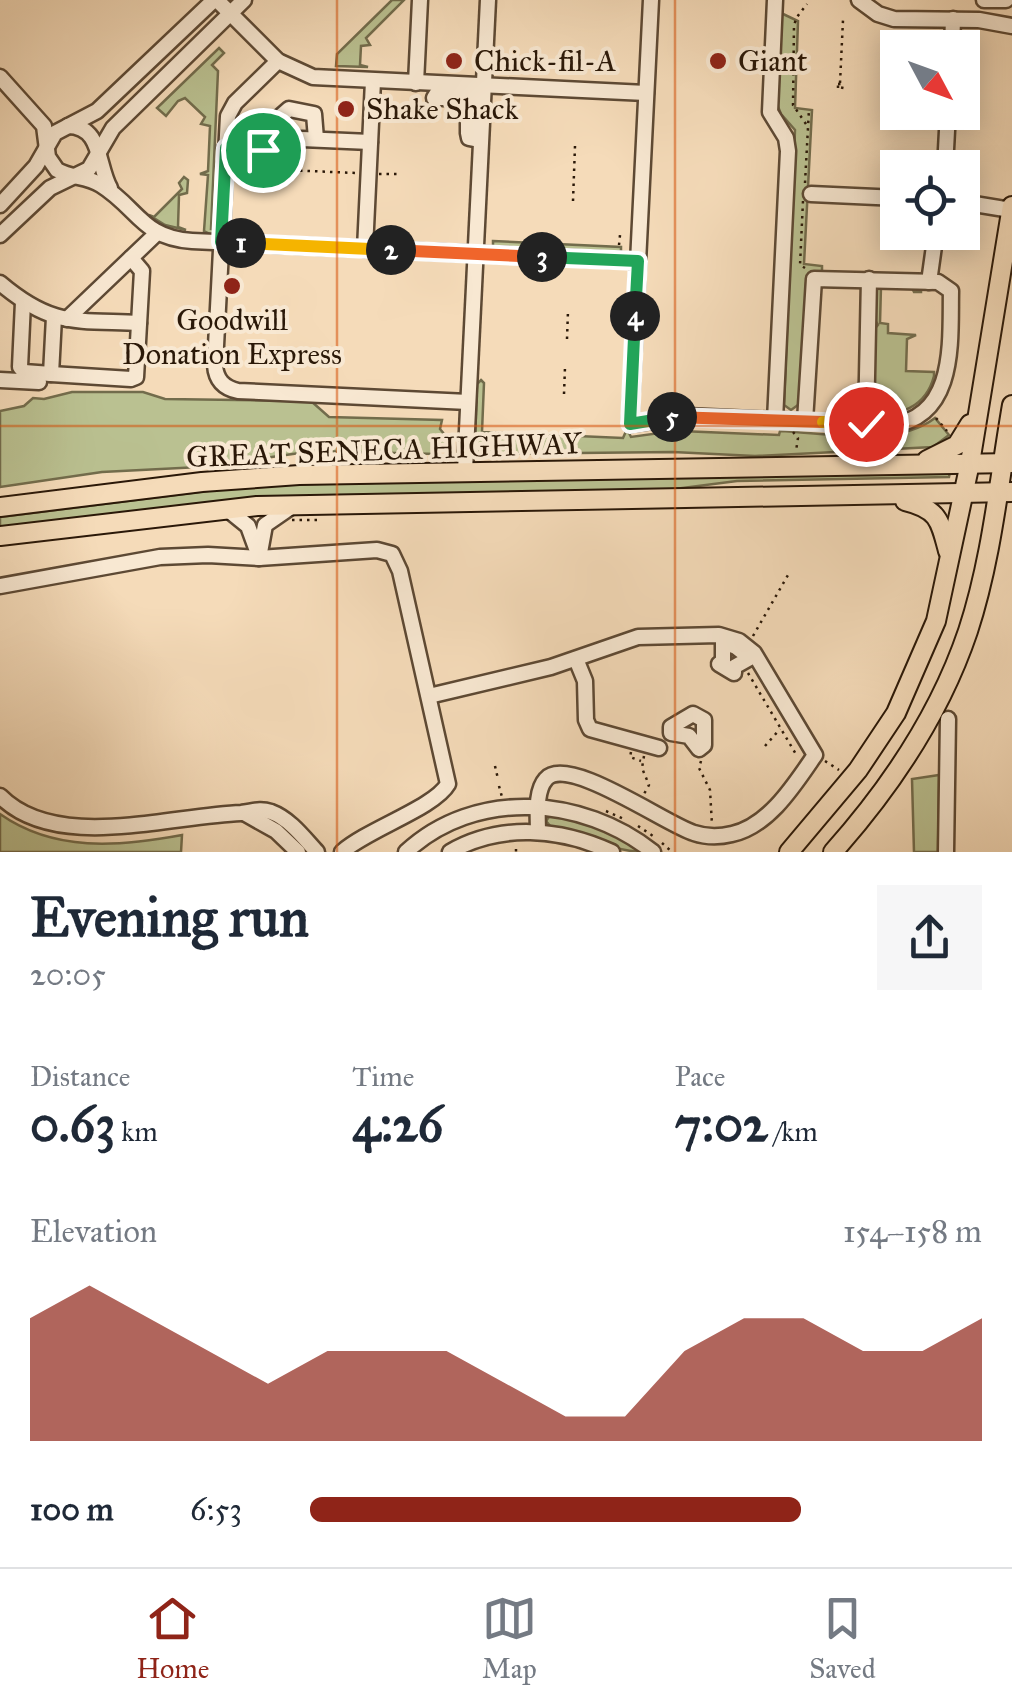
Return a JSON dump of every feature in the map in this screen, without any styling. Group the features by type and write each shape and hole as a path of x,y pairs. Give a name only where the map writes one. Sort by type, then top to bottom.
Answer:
{"main road":[{"path":"789,852 836,798 879,738 902,700 930,637 970,463 1012,208"},
{"path":"906,464 939,456 957,445 979,400"},
{"path":"833,852 891,782 943,692 967,634 1005,492 1012,405"},
{"name":"GREAT SENECA HIGHWAY","path":"0,507 202,482 299,475 1007,463"},
{"name":"GREAT SENECA HIGHWAY","path":"0,536 227,509 294,505 1005,492"},
{"path":"884,494 924,505 939,519 950,555"},
{"path":"778,852 862,751 879,738"}],"street":[{"path":"0,205 32,171 54,133 85,119 113,98 215,0 278,61 313,77 646,93"},
{"path":"0,236 50,188 90,169 121,118 244,0"},
{"path":"416,83 420,0"},
{"path":"465,471 488,0"},
{"path":"651,0 630,424 680,416 775,420 799,426 902,424 928,410 942,389 947,372 951,293 946,285 928,282 820,277 812,282 799,426"},
{"path":"775,0 770,112 786,138 788,150 775,420"},
{"path":"858,0 886,17 980,20 1012,26"},
{"path":"980,20 982,0 1006,0"},
{"path":"953,30 954,20"},
{"path":"278,61 232,107 228,116 216,375 225,386 238,392 468,402"},
{"path":"0,77 48,123 87,130 94,137 102,171 118,198"},
{"path":"365,249 374,81"},
{"path":"438,90 474,92 474,139 468,133 468,98 439,98 434,98 438,90"},
{"path":"225,155 272,148 278,139 281,116 289,109 314,114 316,139"},
{"path":"32,110 44,126 53,166 73,176 94,180 156,234 180,240 638,261"},
{"path":"225,155 269,161 299,140 370,142"},
{"path":"806,192 880,197"},
{"path":"980,204 1012,208"},
{"path":"0,380 52,383 57,375 61,318 156,234"},
{"path":"928,282 933,250"},
{"path":"23,302 21,369 26,373 135,378 142,271 131,258"},
{"path":"866,424 870,279"},
{"path":"0,283 23,302 61,318 139,322"},
{"path":"884,494 911,488 922,479 921,470 906,464"},
{"path":"258,558 265,525 294,505"},
{"path":"227,509 248,526 258,558"},
{"path":"0,586 160,558 258,558 376,550 392,554 398,564 448,776 446,788 436,798 364,834 342,852"},
{"path":"429,696 576,659 638,636 718,635 734,639 754,653 815,755 765,816 730,835 691,832 633,801 564,772 546,778 540,791 538,832"},
{"path":"576,659 586,686 588,727 652,749"},
{"path":"946,852 948,719"},
{"path":"0,796 28,821 80,835 118,834 256,809 277,814 317,852"},
{"path":"406,852 459,820 497,810 538,806 607,822 653,852"},
{"path":"244,813 276,832 298,852"},
{"path":"450,852 501,833 538,832 579,839 612,852"}],"path":[{"path":"807,4 796,16 794,25 792,96 794,108 808,126"},
{"path":"840,83 843,20"},
{"path":"809,110 800,266 820,269"},
{"path":"572,201 575,146"},
{"path":"285,170 398,174"},
{"path":"619,245 620,235"},
{"path":"567,339 568,311"},
{"path":"564,394 566,367"},
{"path":"928,410 952,436"},
{"path":"799,426 794,446 799,455"},
{"path":"750,642 788,575"},
{"path":"742,662 798,758"},
{"path":"765,746 781,728"},
{"path":"700,748 699,768 710,790 712,832"},
{"path":"638,795 646,793 649,787 642,765 652,749"},
{"path":"815,755 841,771"},
{"path":"495,766 498,779"},
{"path":"500,786 502,798"}],"green space":[{"path":"392,0 404,0 366,38 370,45 361,46 360,65 368,67 336,66 337,54"},
{"path":"781,13 798,21 795,108 812,110 804,264 822,266 822,272 812,274 806,283 802,395 791,410 784,405 795,130 777,104"},
{"path":"219,48 224,53 212,65 218,71 211,229 217,230 217,235 201,234 208,233 204,231 208,175 200,174 208,171 210,126 201,124 205,117 185,98 166,116 157,108"},
{"path":"184,177 188,180 187,193 179,195 178,227 186,230 165,225 149,215 154,217 182,189 179,183"},
{"path":"493,241 621,247 621,252 493,247"},
{"path":"875,286 921,288 921,292 914,292 912,288 881,287 880,323 888,324 888,333 916,335 907,339 906,371 934,372 930,387 918,403 891,413 869,412 872,332 878,325 873,317"},
{"path":"481,380 482,432 623,438 627,429 631,437 675,431 679,423 681,431 881,436 919,427 935,418 949,435 933,447 755,456 673,452 478,454 477,384"},
{"path":"72,392 143,392 165,399 311,401 329,417 442,420 440,429 449,440 437,454 314,451 200,467 102,472 0,487 0,411 24,406 33,398"},
{"path":"950,472 949,477 737,481 659,491 381,497 0,530 0,517 255,485"},
{"path":"939,775 938,852 914,852 912,779"},
{"path":"0,814 42,835 64,841 111,844 182,835 181,852 0,852"},
{"path":"551,814 603,826 645,852 610,846 551,827 546,821"}],"place":[{"name":"Chick-fil-A","path":"454,61"},
{"name":"Giant","path":"718,61"},
{"name":"Shake Shack","path":"346,109"},
{"name":"Goodwill Donation Express","path":"232,286"}],"route":[{"path":"263,150 226,148 221,242 638,261 630,424 680,416 866,424"}]}
